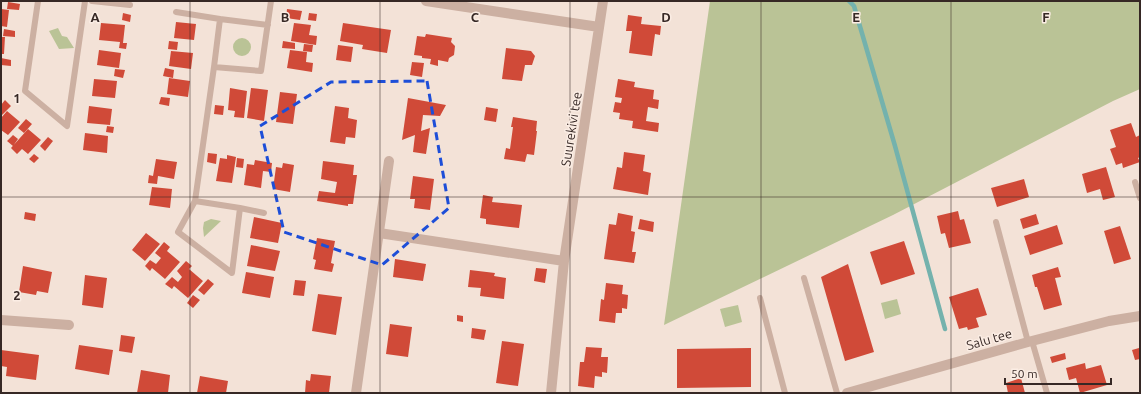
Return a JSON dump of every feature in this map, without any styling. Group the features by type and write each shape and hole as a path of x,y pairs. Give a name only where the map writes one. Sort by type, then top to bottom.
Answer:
{"street":[{"path":"426,1 599,28"},
{"name":"Suurekivi tee","path":"551,393 564,261 603,1"},
{"path":"356,393 389,161"},
{"path":"379,233 564,261"},
{"name":"Salu tee","path":"847,393 1109,321 1140,316"},
{"path":"1,320 69,325"}],"lane":[{"path":"38,1 25,91 67,126 85,1"},
{"path":"92,1 130,5"},
{"path":"214,67 261,71 271,1"},
{"path":"176,12 268,25"},
{"path":"220,19 195,200 178,232 232,273 240,208"},
{"path":"1135,182 1140,198"},
{"path":"195,200 264,213"},
{"path":"996,222 1030,342 1047,393"},
{"path":"804,278 837,393"},
{"path":"760,298 785,393"}],"highlighted area":[{"path":"427,81 449,208 382,265 284,232 260,126 331,82"}],"green space":[{"path":"710,1 1140,1 1140,89 1113,101 893,215 664,325"},
{"path":"58,28 62,36 67,37 74,48 59,49 49,31"},
{"path":"242,38 248,41 251,47 248,53 242,56 236,53 233,47 236,41"},
{"path":"211,219 221,221 204,237 204,222"},
{"path":"897,299 901,314 885,319 881,303"},
{"path":"738,305 742,322 725,327 720,309"}],"building":[{"path":"8,2 20,4 19,10 7,9"},
{"path":"1,9 9,10 7,27 1,26"},
{"path":"287,9 302,11 300,20 286,18"},
{"path":"123,13 131,15 130,22 122,20"},
{"path":"309,13 317,14 316,21 308,20"},
{"path":"628,15 642,17 641,24 661,26 660,35 655,34 652,56 629,53 632,31 626,31"},
{"path":"176,22 196,24 194,40 174,38"},
{"path":"101,23 125,25 123,43 127,43 126,49 119,48 120,42 99,40"},
{"path":"294,23 311,25 309,35 317,36 316,45 291,41"},
{"path":"343,23 391,30 387,53 362,49 363,45 340,41"},
{"path":"4,29 15,31 15,37 3,36"},
{"path":"426,34 452,38 451,42 455,46 454,55 449,58 448,62 438,60 438,66 430,64 431,59 414,55 417,36 425,37"},
{"path":"1,37 5,37 4,54 1,54"},
{"path":"169,41 178,42 177,50 168,49"},
{"path":"283,41 295,43 295,49 282,48"},
{"path":"304,44 313,45 312,52 303,51"},
{"path":"338,45 353,47 351,62 336,60"},
{"path":"506,48 531,51 535,56 532,65 525,65 522,81 502,79"},
{"path":"99,50 121,53 119,68 97,65"},
{"path":"290,50 307,52 306,62 313,63 312,72 287,68"},
{"path":"171,51 193,53 191,69 169,66"},
{"path":"1,58 11,60 11,66 1,65"},
{"path":"412,62 424,63 422,77 410,75"},
{"path":"165,68 174,70 173,78 163,76"},
{"path":"115,69 125,70 123,78 114,76"},
{"path":"169,78 190,81 188,97 167,94"},
{"path":"94,79 117,81 115,98 92,96"},
{"path":"618,79 635,82 634,87 654,90 653,99 659,100 658,109 648,107 646,121 659,123 658,132 632,128 633,121 619,119 620,113 613,112 615,102 621,103 622,98 615,97"},
{"path":"230,88 247,91 244,118 234,117 235,111 228,110"},
{"path":"251,88 268,90 264,121 247,118"},
{"path":"280,92 297,94 293,124 276,122"},
{"path":"161,97 170,98 169,106 159,104"},
{"path":"408,98 446,105 440,116 423,115 421,131 430,128 426,154 413,152 415,135 402,140"},
{"path":"5,100 11,106 2,115 1,105"},
{"path":"215,105 224,106 223,115 214,114"},
{"path":"89,106 112,109 110,125 87,123"},
{"path":"335,106 349,108 348,118 357,120 355,138 346,137 345,144 330,142"},
{"path":"486,107 498,109 496,122 484,120"},
{"path":"7,111 20,122 8,135 1,130 1,118"},
{"path":"513,117 537,121 534,155 527,154 525,162 504,159 506,148 510,149"},
{"path":"26,119 32,124 24,133 18,128"},
{"path":"1131,123 1136,137 1140,135 1140,157 1138,158 1140,162 1123,168 1122,163 1116,165 1110,149 1116,147 1110,130"},
{"path":"107,126 114,127 113,133 106,132"},
{"path":"28,129 41,140 28,154 22,149 17,154 11,148"},
{"path":"85,133 108,136 107,153 83,150"},
{"path":"13,135 18,139 13,146 7,141"},
{"path":"48,137 53,141 45,151 40,146"},
{"path":"624,152 645,155 643,171 651,173 648,195 613,189 617,167 622,168"},
{"path":"208,153 217,154 216,164 207,162"},
{"path":"34,154 39,158 34,163 29,159"},
{"path":"227,155 236,157 232,183 216,181 220,158 227,159"},
{"path":"237,158 244,159 243,168 236,167"},
{"path":"156,159 177,162 174,179 158,176 157,184 148,183 149,175 153,176"},
{"path":"255,160 272,163 271,172 263,171 261,188 244,185 247,164 254,165"},
{"path":"323,161 354,165 353,175 357,175 353,204 348,204 348,206 317,201 319,191 335,193 337,182 321,179"},
{"path":"283,163 294,165 290,192 273,189 276,167 282,168"},
{"path":"1106,167 1115,197 1103,200 1100,189 1087,193 1082,174"},
{"path":"413,176 434,179 430,210 414,208 415,199 410,199"},
{"path":"1024,179 1029,197 997,207 991,188"},
{"path":"152,187 172,189 170,208 149,205"},
{"path":"483,195 493,197 492,202 522,205 519,228 486,224 486,219 480,218"},
{"path":"958,211 960,220 964,219 971,243 949,248 945,233 941,234 937,216"},
{"path":"25,212 36,214 35,221 24,219"},
{"path":"618,213 633,216 631,231 635,232 632,252 636,252 634,263 604,259 609,224 616,225"},
{"path":"1036,214 1039,224 1023,229 1020,219"},
{"path":"254,217 282,223 278,243 250,238"},
{"path":"640,219 654,222 653,232 638,229"},
{"path":"1057,225 1063,244 1030,255 1024,236"},
{"path":"1120,226 1131,259 1114,264 1104,231"},
{"path":"146,233 160,244 145,261 132,250"},
{"path":"317,238 335,241 331,263 334,264 332,272 314,269 316,260 313,259"},
{"path":"904,241 915,274 881,285 870,252"},
{"path":"164,242 170,247 167,251 180,262 165,279 152,268 150,271 145,266 150,260 156,264 161,258 155,253"},
{"path":"251,245 280,251 275,271 247,266"},
{"path":"395,259 426,264 423,281 393,277"},
{"path":"186,261 192,266 189,269 203,281 188,298 174,286 172,289 165,284 172,277 178,282 182,277 177,271"},
{"path":"848,264 874,352 845,361 821,277"},
{"path":"23,266 52,272 48,293 37,291 36,295 19,292"},
{"path":"1058,267 1061,277 1055,278 1062,305 1044,310 1032,275"},
{"path":"536,268 547,269 545,283 534,281"},
{"path":"470,270 495,273 494,276 506,278 504,299 480,296 481,288 468,287"},
{"path":"246,272 274,277 270,298 242,293"},
{"path":"85,275 107,278 103,308 82,305"},
{"path":"208,279 214,284 204,295 198,290"},
{"path":"295,280 306,281 304,296 293,295"},
{"path":"606,283 623,285 622,294 628,295 627,309 622,308 622,313 616,313 615,323 599,321 601,299 604,300"},
{"path":"978,288 987,315 976,318 979,327 968,330 967,327 959,329 949,297"},
{"path":"318,294 342,297 336,335 312,331"},
{"path":"193,295 200,300 193,308 187,303"},
{"path":"457,315 463,316 463,322 457,321"},
{"path":"390,324 412,327 408,357 386,354"},
{"path":"472,328 486,330 484,340 471,338"},
{"path":"121,335 135,337 132,353 119,351"},
{"path":"502,341 524,344 518,386 496,383"},
{"path":"79,345 113,350 109,375 75,369"},
{"path":"586,347 602,348 601,357 608,357 607,373 602,372 602,377 595,376 594,388 578,386 580,362 584,362"},
{"path":"751,348 751,387 677,388 677,349"},
{"path":"1139,348 1140,359 1135,360 1132,350"},
{"path":"1,350 39,355 36,380 6,376 7,367 1,366"},
{"path":"1065,353 1066,359 1052,363 1050,357"},
{"path":"1085,363 1086,369 1101,365 1107,385 1080,393 1076,378 1069,380 1066,368"},
{"path":"141,370 170,375 168,393 137,393"},
{"path":"311,374 331,376 329,393 305,393 306,380 310,381"},
{"path":"200,376 228,381 226,393 197,393"},
{"path":"1021,378 1025,393 1008,393 1006,383"}],"waterway":[{"path":"849,1 854,6 895,146 945,329"}]}
